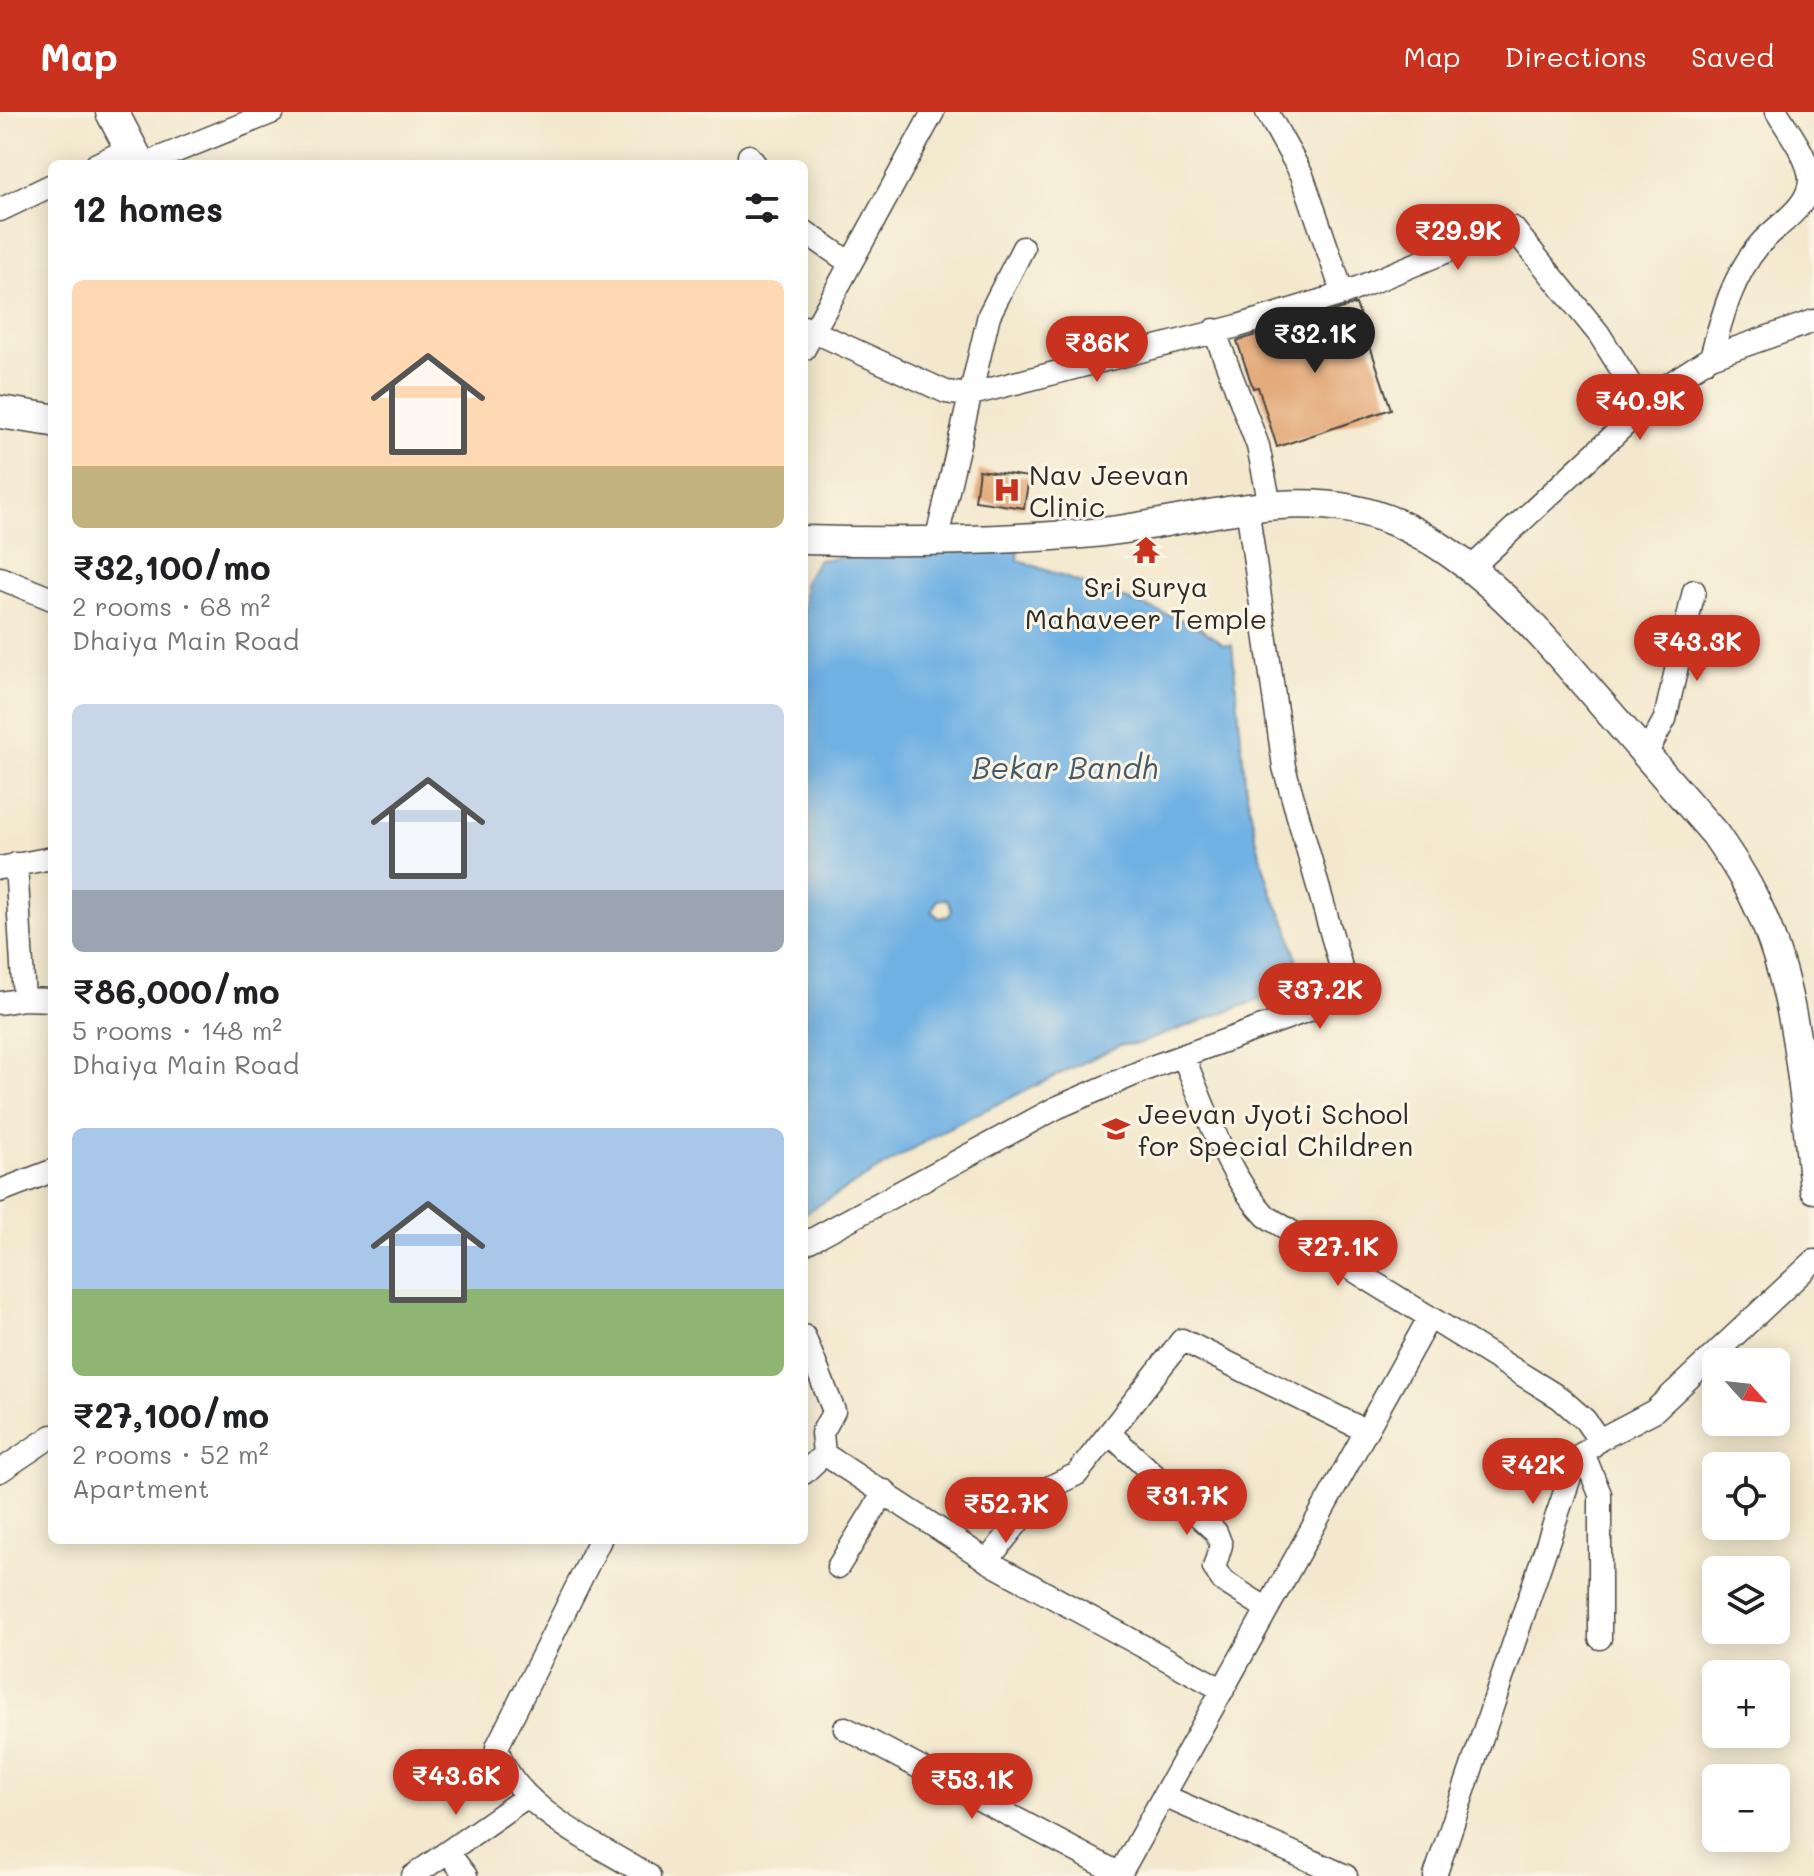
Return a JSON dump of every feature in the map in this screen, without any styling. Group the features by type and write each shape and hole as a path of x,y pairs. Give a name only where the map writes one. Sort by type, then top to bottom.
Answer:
{"highway":[{"path":"112,112 146,159"},
{"path":"134,112 146,159"},
{"path":"0,412 48,419"},
{"path":"0,432 48,439"}],"main road":[{"path":"808,540 936,542 1085,534 1176,522 1258,506 1327,505 1367,513 1426,539 1470,569 1551,645 1715,834 1757,903 1788,996 1814,1189"}],"street":[{"path":"146,159 273,112"},
{"path":"808,334 933,112"},
{"path":"1267,112 1302,175 1343,294"},
{"path":"1711,357 1736,279 1759,246 1807,194 1810,177 1777,112"},
{"path":"0,210 48,187"},
{"path":"808,336 946,392 968,395 1238,326 1343,294 1484,236 1513,228 1599,334 1644,406"},
{"path":"808,234 850,263"},
{"path":"936,542 989,315 1023,248"},
{"path":"1470,569 1644,406 1693,366 1814,321"},
{"path":"808,1242 1056,1108 1183,1056 1309,1010 1334,993 1341,967 1278,735 1258,506 1258,446 1214,330"},
{"path":"0,578 48,597"},
{"path":"1646,754 1665,719 1694,591"},
{"path":"24,999 8,866 48,859"},
{"path":"0,1003 24,999 48,1000"},
{"path":"1183,1056 1231,1165 1253,1202 1281,1226 1560,1398 1585,1420 1600,1494 1600,1638"},
{"path":"0,1191 48,1173"},
{"path":"1435,1876 1569,1472 1591,1446 1654,1411 1814,1261"},
{"path":"845,1728 1120,1875 1429,1318"},
{"path":"987,1561 1044,1490 1072,1479 1182,1340 1366,1431"},
{"path":"808,1346 834,1411 822,1433 824,1454"},
{"path":"1109,1433 1216,1532 1221,1545 1214,1568 1223,1581 1267,1609"},
{"path":"0,1471 48,1439"},
{"path":"808,1469 824,1454"},
{"path":"824,1454 885,1491 932,1527 987,1561 1223,1690"},
{"path":"838,1567 885,1491"},
{"path":"598,1544 497,1747 506,1769 526,1797 649,1876"},
{"path":"1164,1796 1346,1876"},
{"path":"413,1876 526,1797"},
{"path":"448,1852 466,1876"}],"water":[{"name":"Bekar Bandh","path":"947,547 1018,550 1018,560 1196,625 1224,645 1232,645 1246,789 1260,855 1273,897 1288,927 1303,984 1138,1044 1120,1045 948,1128 808,1212 808,576 818,560","holes":["947,899 952,910 949,916 939,918 932,911 937,900"]}],"building":[{"path":"1356,304 1391,409 1277,447 1258,387 1253,388 1237,341"},
{"path":"979,470 1029,477 1024,508 975,501"}],"place":[{"name":"Nav Jeevan Clinic","path":"1007,490"},
{"name":"Sri Surya Mahaveer Temple","path":"1146,550"},
{"name":"Jeevan Jyoti School for Special Children","path":"1116,1129"}]}
